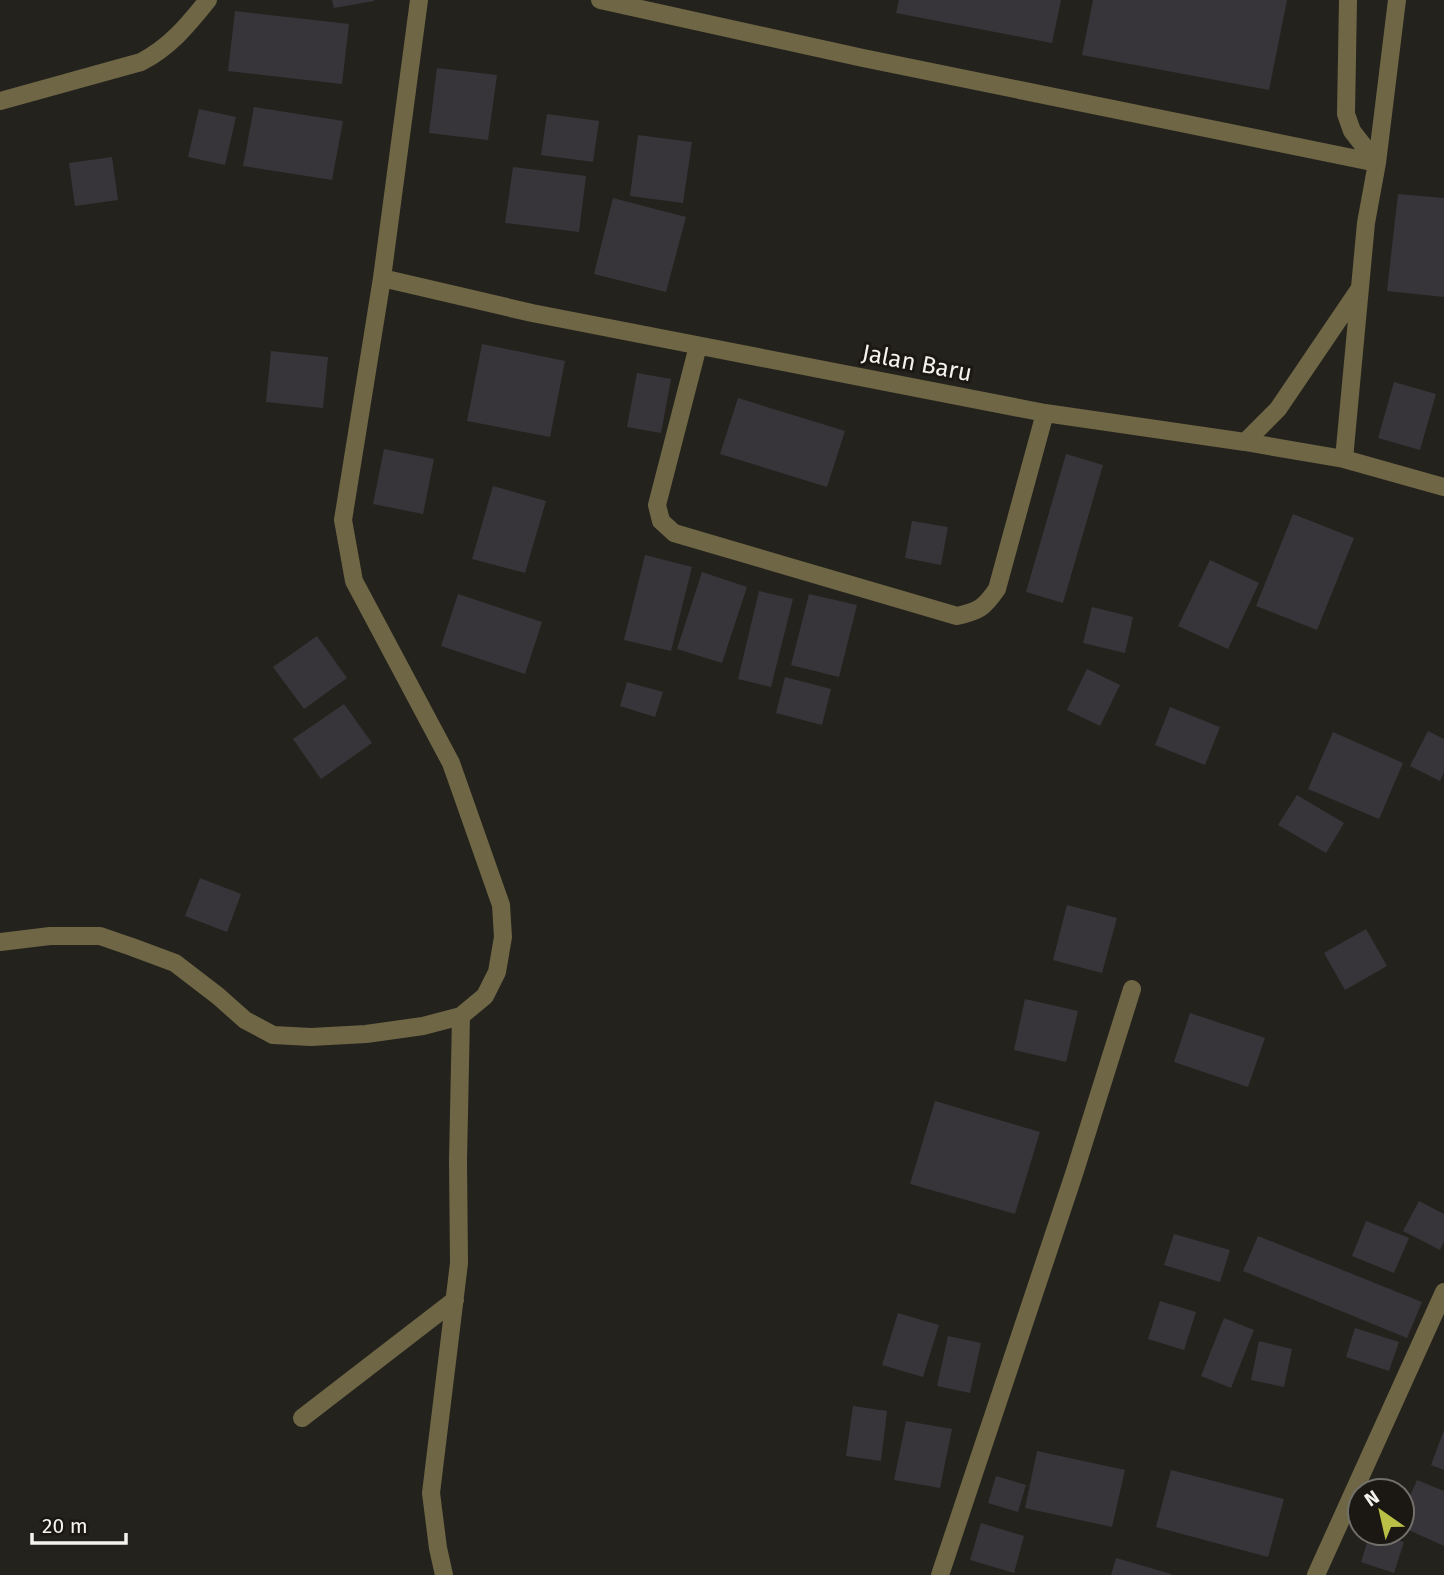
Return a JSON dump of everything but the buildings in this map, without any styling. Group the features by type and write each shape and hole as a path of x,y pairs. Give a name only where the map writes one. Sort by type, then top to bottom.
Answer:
{"street":[{"path":"0,101 141,62 161,52 208,0"},
{"path":"0,942 50,936 100,936 111,939 175,963 245,1020 273,1035 311,1037 366,1034 423,1026 461,1016 485,996 497,972 503,936 501,905 451,763 354,581 343,520 382,278 419,0"},
{"path":"600,0 863,58 1377,163"},
{"path":"1348,0 1346,114 1352,131 1377,163"},
{"path":"1344,459 1366,223 1377,163 1397,0"},
{"name":"Jalan Baru","path":"382,278 532,313 1045,413 1344,459 1444,487"},
{"path":"1245,442 1278,409 1359,289"},
{"path":"698,346 657,505 662,521 674,533 957,615 978,611 988,603 997,589 1045,413"},
{"path":"940,1575 1074,1174 1132,989"},
{"path":"444,1575 431,1493 460,1263 458,1161 461,1016"},
{"path":"1316,1575 1444,1292"},
{"path":"302,1418 454,1300"}]}
